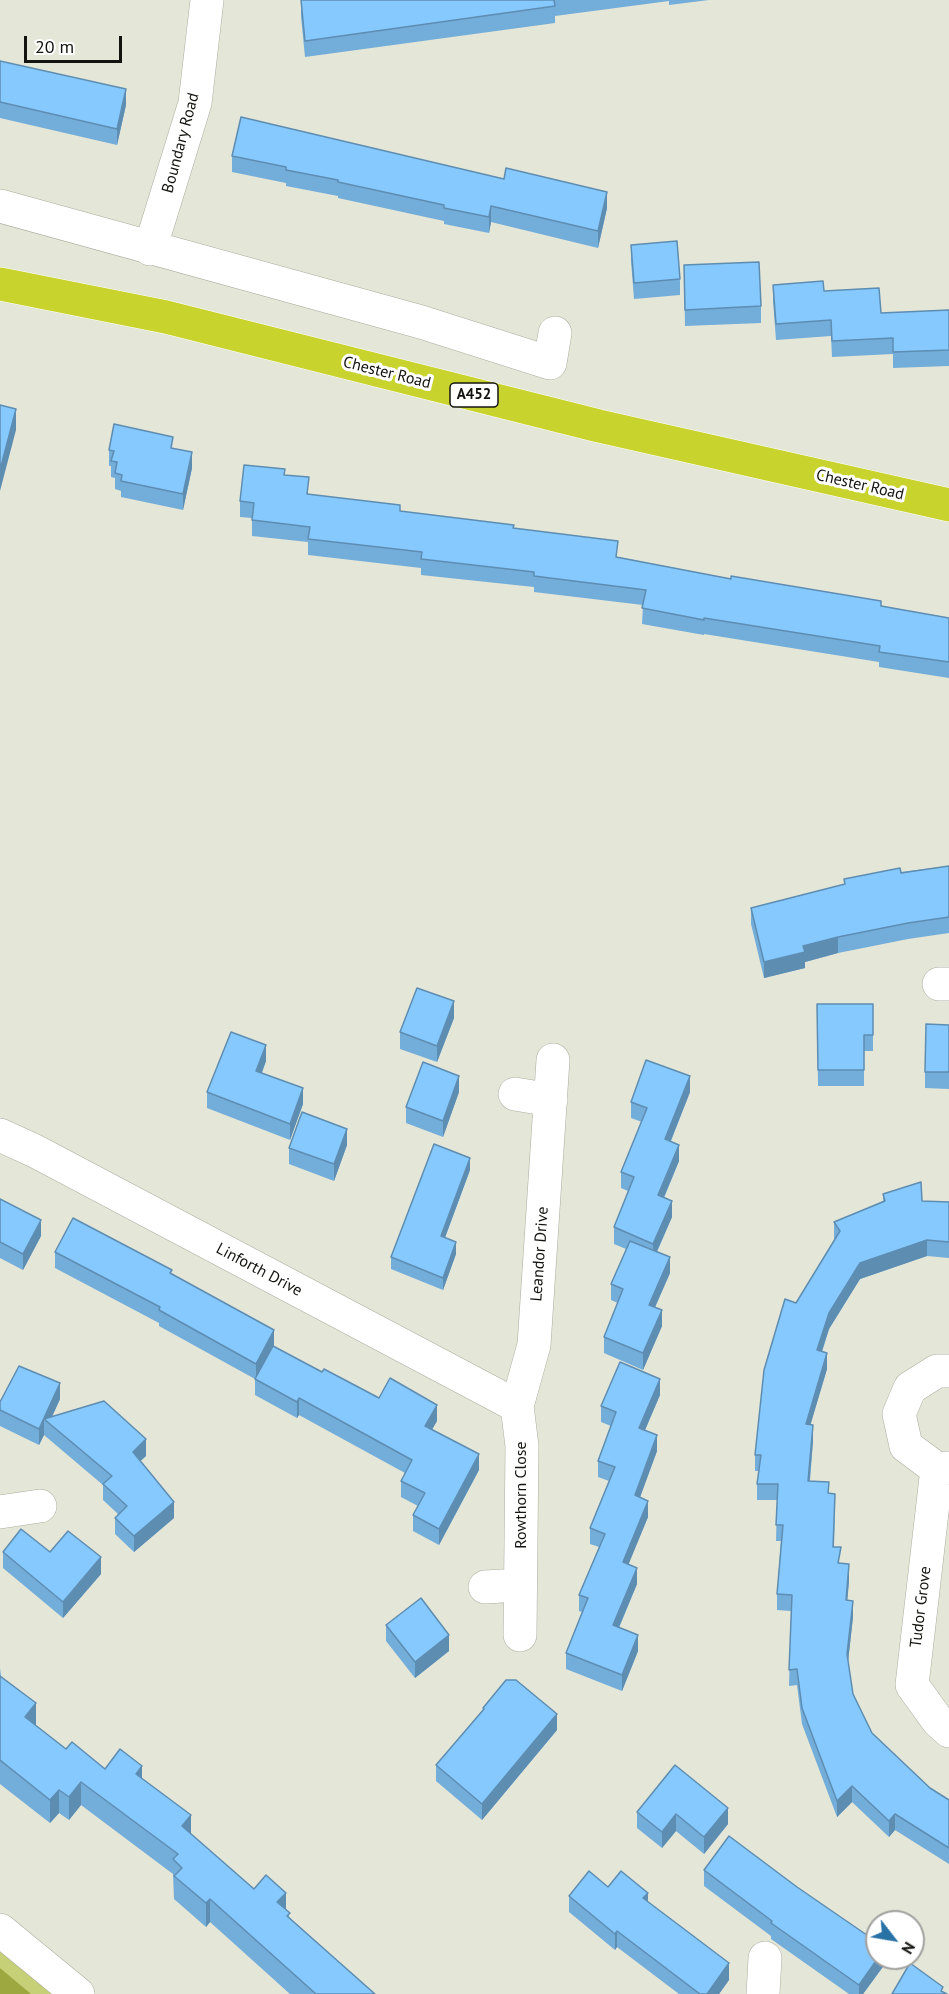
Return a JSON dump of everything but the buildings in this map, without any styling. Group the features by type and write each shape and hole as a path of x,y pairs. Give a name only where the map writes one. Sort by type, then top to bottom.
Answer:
{"highway":[{"name":"Chester Road","path":"0,284 166,317 599,426 949,505"}],"street":[{"name":"Boundary Road","path":"150,249 195,103 207,0"},
{"path":"0,206 421,322 550,363 555,333"},
{"name":"Leandor Drive","path":"517,1406 534,1345 553,1060"},
{"path":"515,1094 551,1101"},
{"name":"Linforth Drive","path":"0,1136 35,1151 517,1406"},
{"name":"Tudor Grove","path":"949,1371 937,1371 910,1389 899,1414 906,1446 943,1468 912,1685 938,1721 949,1731"},
{"name":"Rowthorn Close","path":"517,1406 522,1446 520,1635"},
{"path":"0,1512 40,1506"},
{"path":"485,1587 520,1585"},
{"path":"0,1930 78,1994"},
{"path":"763,1994 765,1958"}],"green space":[{"path":"0,1951 48,1989 53,1994 0,1994"},
{"path":"0,1968 31,1994 0,1994"}]}
